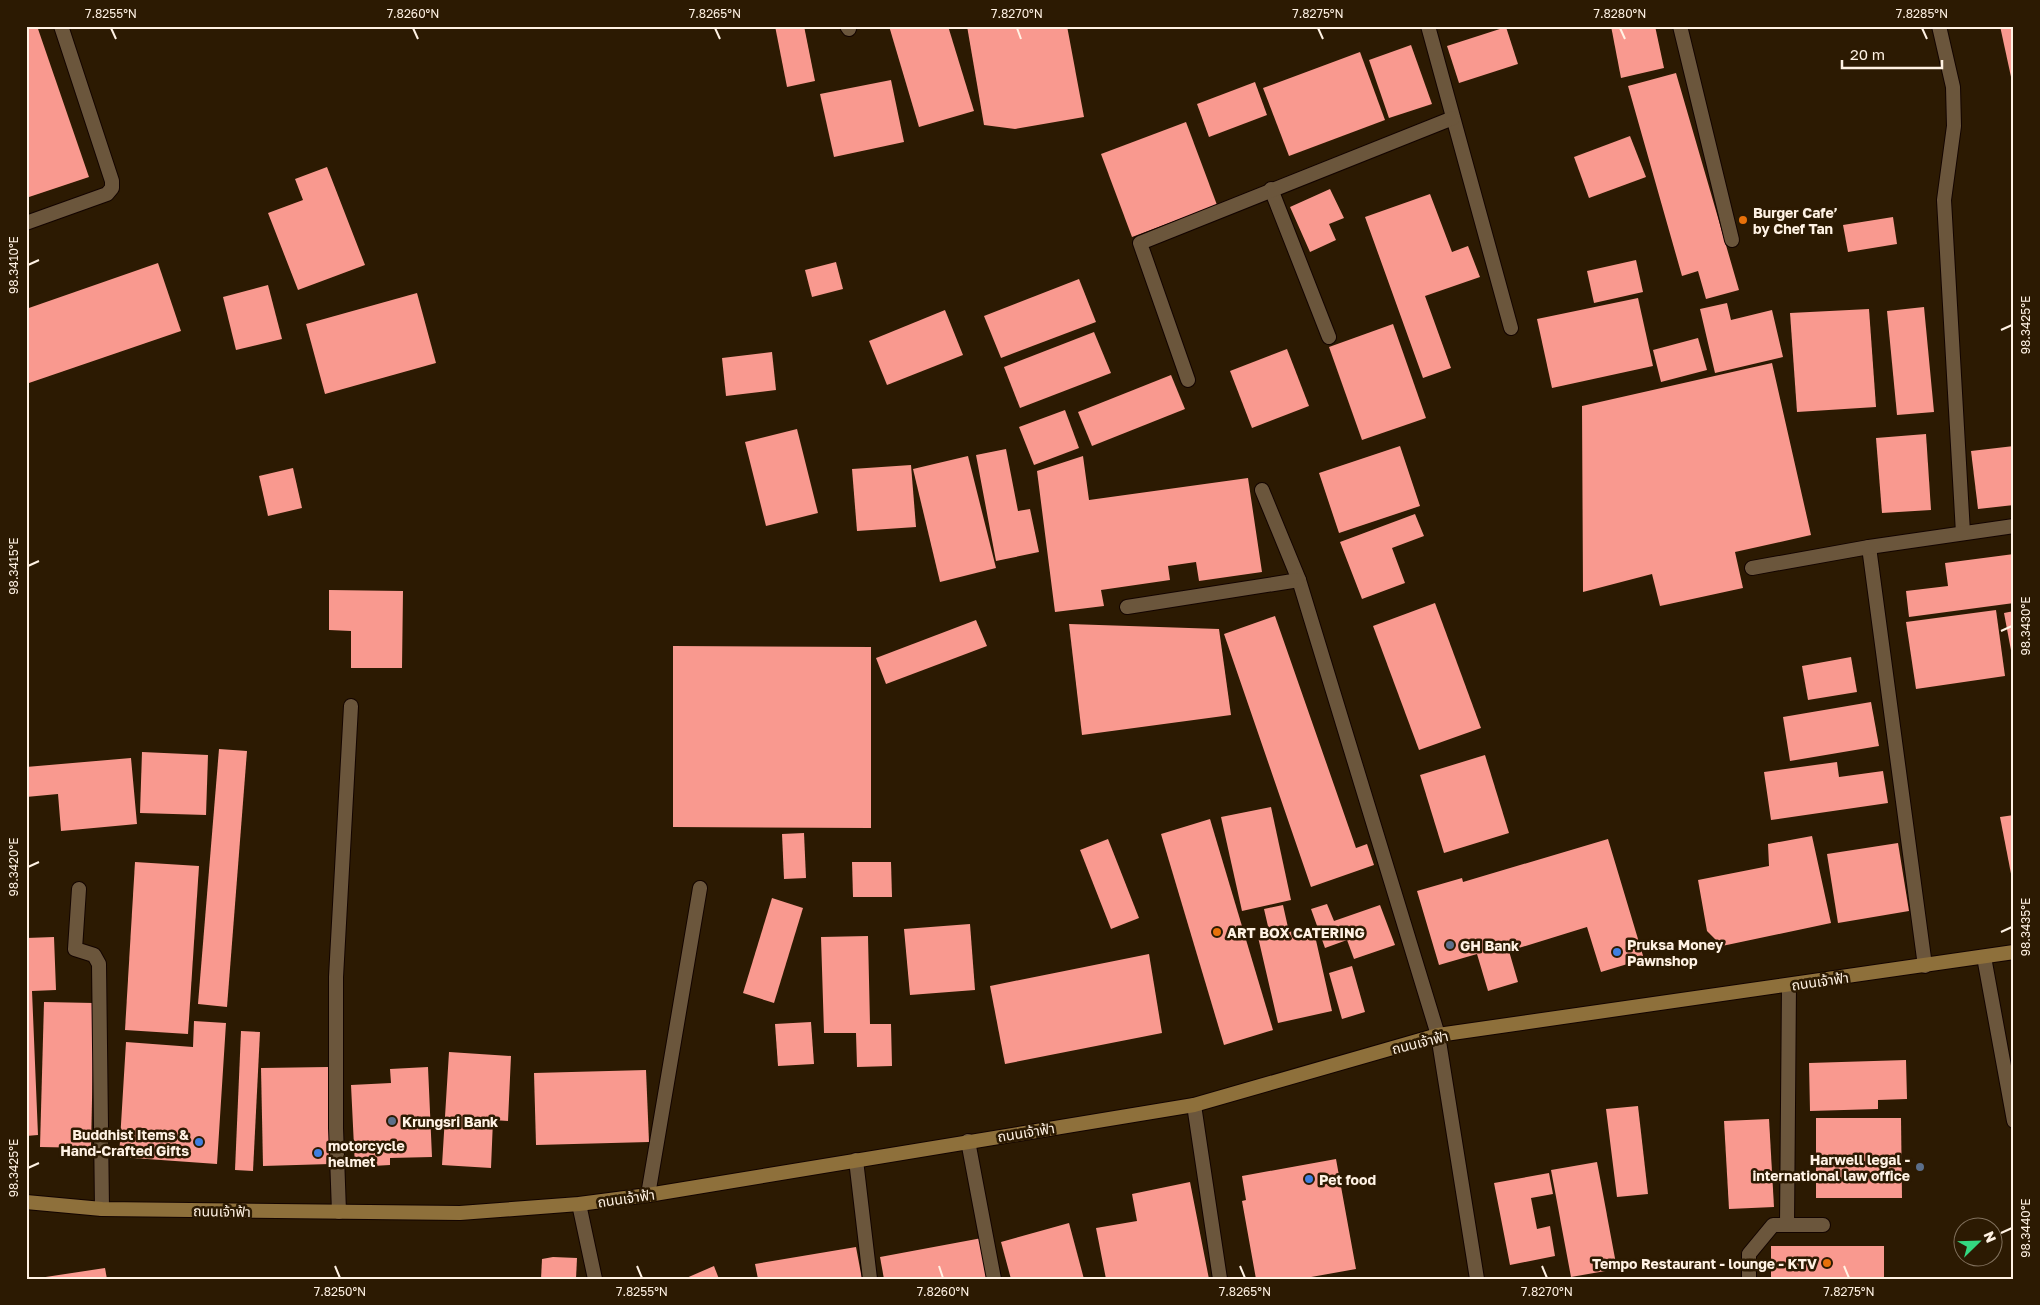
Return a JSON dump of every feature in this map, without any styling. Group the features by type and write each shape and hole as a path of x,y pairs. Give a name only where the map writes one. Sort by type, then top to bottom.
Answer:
{"main road":[{"name":"ถนนเจ้าฟ้า","path":"26,1202 102,1209 460,1213 578,1204 648,1195 1194,1105 1438,1035 2014,952"}],"street":[{"path":"26,222 107,194 112,188 112,181 61,26"},
{"path":"1428,26 1511,328"},
{"path":"1680,26 1732,240"},
{"path":"1939,26 1953,87 1954,126 1944,200 1963,533"},
{"path":"1188,380 1140,243 1453,118"},
{"path":"1271,190 1329,337"},
{"path":"1262,490 1299,580 1438,1035 1476,1279"},
{"path":"1752,568 1869,547 2014,526"},
{"path":"1869,547 1925,966"},
{"path":"1127,607 1299,580"},
{"path":"339,1212 336,1128 336,977 351,706"},
{"path":"648,1195 700,888"},
{"path":"79,889 75,949 94,955 99,964 102,1209"},
{"path":"1984,957 2014,1121"},
{"path":"1787,1225 1789,985"},
{"path":"1194,1105 1220,1279"},
{"path":"968,1141 994,1279"},
{"path":"856,1160 870,1279"},
{"path":"578,1204 595,1279"},
{"path":"1749,1279 1749,1254 1773,1225 1823,1225"}],"building":[{"path":"26,26 37,26 89,177 26,198"},
{"path":"775,26 804,26 815,81 787,87"},
{"path":"889,26 948,26 974,111 919,127"},
{"path":"967,26 1067,26 1084,117 1015,129 984,125"},
{"path":"1611,26 1655,26 1664,68 1621,78"},
{"path":"2000,26 2014,26 2014,86 2013,86"},
{"path":"1506,27 1518,64 1459,83 1447,46"},
{"path":"1411,45 1432,104 1389,118 1369,60"},
{"path":"1360,52 1385,120 1289,156 1263,88"},
{"path":"1676,73 1739,290 1706,299 1698,271 1682,276 1628,86"},
{"path":"891,80 904,142 834,157 820,94"},
{"path":"1255,82 1267,115 1209,137 1197,104"},
{"path":"1186,122 1217,205 1132,237 1101,154"},
{"path":"1630,136 1646,177 1589,198 1574,157"},
{"path":"327,167 365,265 298,290 268,213 303,200 295,179"},
{"path":"1330,189 1344,218 1329,224 1336,240 1310,252 1290,207"},
{"path":"1430,194 1452,252 1468,246 1480,277 1425,296 1451,368 1423,378 1365,217"},
{"path":"1893,217 1897,244 1848,252 1843,225"},
{"path":"1636,260 1643,292 1594,303 1587,271"},
{"path":"836,262 843,289 812,297 805,270"},
{"path":"158,263 181,331 26,384 26,309"},
{"path":"1079,279 1096,322 1001,358 984,316"},
{"path":"268,285 282,339 236,350 223,297"},
{"path":"417,293 436,363 325,394 306,324"},
{"path":"1638,298 1653,366 1552,388 1537,319"},
{"path":"1727,303 1731,320 1772,310 1783,357 1715,373 1700,309"},
{"path":"1924,307 1934,412 1897,415 1887,311"},
{"path":"1869,309 1876,407 1797,412 1790,313"},
{"path":"945,310 963,355 887,385 869,341"},
{"path":"1393,324 1426,418 1362,440 1329,347"},
{"path":"1094,332 1111,373 1020,408 1004,367"},
{"path":"1698,338 1707,370 1661,382 1653,350"},
{"path":"1287,349 1309,406 1252,428 1230,371"},
{"path":"772,352 776,390 726,396 722,358"},
{"path":"1772,363 1811,535 1735,552 1743,588 1660,606 1652,574 1583,592 1582,406"},
{"path":"1171,375 1185,409 1092,446 1078,412"},
{"path":"1065,410 1079,448 1034,465 1019,427"},
{"path":"797,429 818,513 766,526 745,442"},
{"path":"1926,434 1931,510 1882,513 1876,438"},
{"path":"1400,446 1420,506 1339,533 1319,473"},
{"path":"2014,446 2014,505 1978,509 1971,451"},
{"path":"1006,449 1018,511 1030,509 1039,552 996,561 976,455"},
{"path":"968,456 996,568 940,582 913,469"},
{"path":"1083,456 1089,500 1248,478 1262,572 1199,581 1196,562 1168,566 1170,580 1101,590 1104,606 1055,612 1037,471"},
{"path":"911,465 916,527 857,531 852,469"},
{"path":"293,468 302,508 268,516 259,476"},
{"path":"1415,514 1424,536 1392,548 1405,583 1362,599 1340,542"},
{"path":"2014,554 2014,603 1909,617 1906,591 1948,586 1945,563"},
{"path":"329,590 403,591 402,668 351,668 351,631 329,630"},
{"path":"1435,603 1481,728 1419,750 1373,626"},
{"path":"1996,610 2005,676 1916,689 1906,622"},
{"path":"2014,611 2014,661 2013,661 2004,613"},
{"path":"1275,616 1356,848 1367,844 1374,865 1311,887 1224,634"},
{"path":"976,620 987,646 886,684 876,658"},
{"path":"1069,624 1219,629 1231,715 1082,735"},
{"path":"673,646 871,647 871,828 673,827"},
{"path":"1851,657 1857,692 1808,700 1802,666"},
{"path":"1871,702 1879,746 1790,761 1783,717"},
{"path":"219,749 247,751 227,1007 198,1004"},
{"path":"142,752 208,755 206,815 140,813"},
{"path":"1485,755 1509,833 1444,853 1420,775"},
{"path":"131,758 137,824 61,831 58,794 26,797 26,767"},
{"path":"1837,762 1839,777 1883,771 1888,803 1771,820 1764,772"},
{"path":"1271,807 1291,900 1242,911 1221,817"},
{"path":"2014,815 2014,884 2013,884 2000,817"},
{"name":"ART BOX CATERING","path":"1210,819 1273,1030 1224,1045 1161,834"},
{"path":"804,833 806,878 784,879 782,834"},
{"path":"1812,836 1831,923 1722,946 1707,931 1698,880 1769,866 1768,844"},
{"path":"1108,839 1139,918 1111,929 1080,850"},
{"path":"1608,839 1644,959 1601,972 1587,927 1509,951 1518,982 1488,991 1477,954 1439,965 1417,891 1462,878 1463,882"},
{"path":"1898,843 1909,911 1838,923 1827,854"},
{"path":"135,862 199,866 188,1034 125,1030"},
{"path":"852,862 891,862 892,897 853,897"},
{"path":"772,898 803,908 774,1003 743,993"},
{"path":"1327,904 1334,921 1380,905 1395,945 1354,959 1347,940 1325,948 1311,909"},
{"path":"1283,905 1289,932 1313,927 1332,1011 1278,1023 1258,937 1270,935 1264,909"},
{"path":"970,924 975,990 910,995 904,929"},
{"path":"868,936 870,1024 891,1024 892,1066 857,1067 856,1033 824,1033 821,937"},
{"path":"54,937 56,990 32,991 38,1135 26,1136 26,938"},
{"path":"1149,954 1162,1033 1005,1064 990,986"},
{"path":"1352,966 1365,1012 1342,1019 1329,973"},
{"path":"44,1002 94,1003 91,1148 40,1147"},
{"path":"194,1021 226,1023 217,1164 119,1157 126,1042 193,1047"},
{"path":"811,1022 814,1064 778,1066 775,1024"},
{"path":"241,1031 260,1032 253,1171 235,1170"},
{"path":"449,1052 511,1056 508,1121 493,1120 491,1168 442,1165"},
{"path":"1906,1060 1907,1099 1878,1100 1878,1109 1810,1111 1809,1063"},
{"path":"328,1067 330,1164 263,1166 261,1068"},
{"name":"Krungsri Bank","path":"428,1067 432,1157 390,1158 390,1165 355,1167 351,1085 391,1083 390,1069"},
{"path":"646,1070 649,1142 536,1145 534,1073"},
{"path":"1638,1106 1648,1194 1617,1197 1606,1109"},
{"path":"1816,1118 1901,1118 1902,1198 1816,1198"},
{"path":"1769,1119 1774,1207 1729,1209 1724,1121"},
{"path":"1336,1159 1356,1269 1300,1279 1256,1279 1242,1201 1246,1200 1242,1176"},
{"path":"1597,1162 1617,1269 1571,1277 1551,1170"},
{"path":"1549,1173 1553,1194 1531,1198 1537,1229 1550,1226 1555,1256 1510,1265 1494,1183"},
{"path":"1190,1182 1209,1279 1106,1279 1096,1228 1137,1221 1132,1194"},
{"path":"1069,1223 1084,1279 1011,1279 1001,1242"},
{"path":"982,1238 990,1279 884,1279 880,1257"},
{"name":"Tempo Restaurant - lounge - KTV","path":"1771,1246 1884,1246 1884,1279 1771,1279"},
{"path":"856,1247 862,1279 758,1279 755,1264"},
{"path":"553,1257 577,1258 576,1279 541,1279 542,1259"},
{"path":"714,1266 719,1279 684,1279"},
{"path":"105,1268 107,1279 39,1279 39,1278"}],"place":[{"name":"Burger Cafe’ by Chef Tan","path":"1743,220"},
{"name":"ART BOX CATERING","path":"1217,932"},
{"name":"GH Bank","path":"1450,945"},
{"name":"Pruksa Money Pawnshop","path":"1617,952"},
{"name":"Krungsri Bank","path":"392,1121"},
{"name":"Buddhist Items & Hand-Crafted Gifts","path":"199,1142"},
{"name":"motorcycle helmet","path":"318,1153"},
{"name":"Harwell legal - international law office","path":"1920,1167"},
{"name":"Pet food","path":"1309,1179"},
{"name":"Tempo Restaurant - lounge - KTV","path":"1827,1263"}]}
